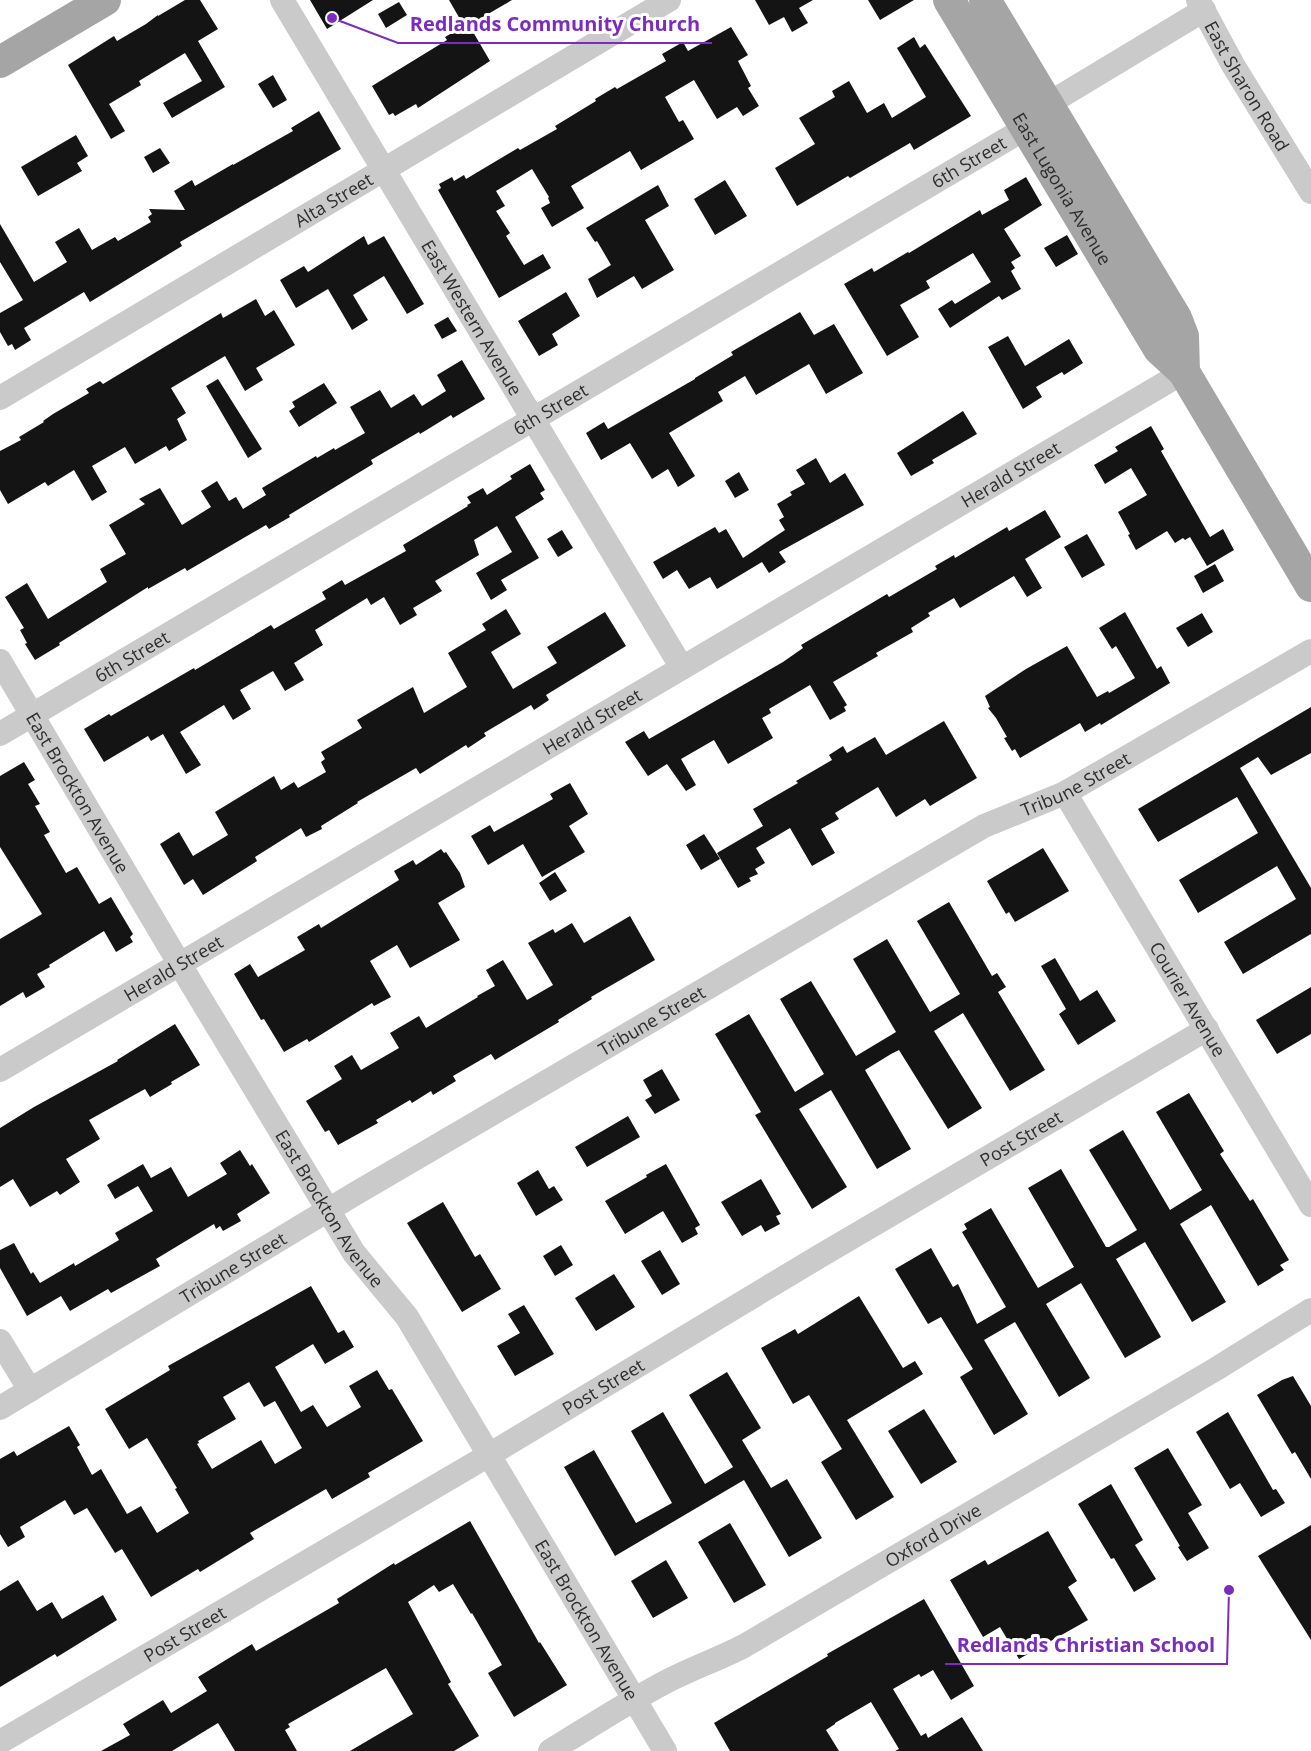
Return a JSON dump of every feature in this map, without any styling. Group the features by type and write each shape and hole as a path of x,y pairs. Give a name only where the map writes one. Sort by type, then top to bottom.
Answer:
{"main road":[{"path":"0,62 105,0"},
{"name":"East Lugonia Avenue","path":"949,0 1159,349 1184,372 1311,586"},
{"name":"East Lugonia Avenue","path":"985,0 1176,318 1183,336 1184,372"}],"street":[{"name":"East Western Avenue","path":"282,0 682,668"},
{"name":"Alta Street","path":"0,398 669,0"},
{"path":"978,49 994,56 1022,96 1048,104 1201,5"},
{"name":"East Sharon Road","path":"1201,5 1233,65 1311,192"},
{"name":"6th Street","path":"0,734 1026,128 1039,131 1070,173 1078,177 1091,177"},
{"name":"Herald Street","path":"0,1070 1184,372"},
{"name":"Tribune Street","path":"0,1407 984,826 1065,793 1311,651"},
{"name":"East Brockton Avenue","path":"0,662 354,1253 407,1317 665,1751"},
{"name":"Courier Avenue","path":"1065,793 1311,1205"},
{"name":"Post Street","path":"0,1742 1207,1029"},
{"name":"Oxford Drive","path":"550,1751 681,1674 722,1658 744,1646 1216,1369 1311,1310"},
{"path":"0,1341 30,1390"}],"building":[{"path":"185,0 200,0 218,29 198,41 225,87 172,118 163,103 202,81 185,53 139,81 141,85 109,104 125,131 111,139 68,65 114,36 117,41"},
{"path":"310,0 373,0 327,29"},
{"path":"449,0 512,0 469,25 490,61 418,108 416,104 395,116 393,113 389,115 372,86 447,40 445,37 464,26"},
{"path":"755,0 813,0 799,8 808,23 792,32 784,17 769,25"},
{"path":"868,0 914,0 880,20"},
{"path":"399,2 407,15 386,28 378,14"},
{"path":"731,27 748,55 738,61 751,86 748,88 759,106 743,116 737,107 717,119 694,80 665,97 679,122 683,120 694,139 641,170 630,151 571,186 584,208 552,227 541,208 550,203 549,197 532,169 496,191 505,206 496,211 510,233 506,236 524,265 543,254 551,268 499,298 438,190 441,188 439,184 452,177 454,181 464,175 466,179 518,148 520,150 557,129 555,126 596,101 595,99 666,61 662,54 683,42 688,51"},
{"path":"914,37 920,48 925,44 971,116 914,150 910,143 797,206 775,168 815,144 799,118 835,97 832,91 849,81 867,113 884,103 892,118 926,97 897,48"},
{"path":"273,75 287,100 273,108 258,84"},
{"path":"319,111 341,149 180,242 182,246 90,302 84,292 24,328 31,340 15,350 12,344 8,346 0,332 0,313 23,300 0,262 0,224 34,282 67,262 55,242 79,228 92,250 115,237 118,241 151,222 148,217 152,214 149,209 185,210 174,191 192,180 195,186 293,131 291,128"},
{"path":"76,135 88,156 77,163 82,171 38,196 21,167"},
{"path":"160,148 170,163 153,173 144,157"},
{"path":"1026,177 1042,205 1004,229 1021,256 1011,262 1015,268 1011,271 1021,289 1002,300 999,296 950,328 938,309 952,300 955,304 991,282 973,253 926,281 930,288 900,305 919,337 887,356 844,284 872,268 874,272 909,253 980,210 982,215 1009,200 1004,190"},
{"path":"725,180 747,216 715,235 694,199"},
{"path":"658,185 669,206 645,220 674,270 642,289 634,276 597,298 588,279 611,265 597,241 595,242 586,228"},
{"path":"1067,235 1078,254 1056,267 1044,248"},
{"path":"364,236 368,245 384,236 424,304 407,314 384,276 353,295 368,320 352,330 328,289 296,308 280,280 304,266 308,272"},
{"path":"566,292 580,316 552,334 558,345 539,356 518,321"},
{"path":"256,299 265,316 274,310 295,345 256,368 263,380 245,391 225,356 171,388 186,413 177,419 187,440 169,451 166,446 135,464 125,447 92,466 107,492 92,501 74,470 48,486 45,482 8,504 0,490 0,451 21,440 19,437 89,393 86,389 100,381 103,384 221,313 223,318"},
{"path":"800,312 814,335 834,324 863,373 826,394 809,364 756,395 745,376 718,392 723,401 669,433 695,476 678,487 668,469 652,479 630,443 601,460 586,433 604,422 608,429 695,379 733,355 731,352"},
{"path":"448,317 457,331 442,339 434,325"},
{"path":"1008,336 1025,366 1069,339 1083,363 1064,375 1062,372 1036,387 1042,397 1023,409 988,347"},
{"path":"462,360 485,399 453,418 451,415 420,434 419,432 371,460 373,464 269,529 266,525 187,571 185,568 148,589 148,587 35,660 20,630 24,628 5,597 27,583 48,619 107,582 100,569 126,554 109,525 145,504 139,499 160,488 182,525 211,507 201,491 217,481 229,501 236,497 243,509 266,495 262,488 316,456 317,458 334,448 335,450 365,433 350,407 380,390 391,408 414,394 422,406 446,391 437,375"},
{"path":"218,379 262,449 248,458 206,386"},
{"path":"324,383 337,403 299,427 289,411 295,407 292,402"},
{"path":"963,411 977,434 932,460 934,463 911,476 897,453"},
{"path":"1151,426 1164,449 1161,451 1210,537 1223,529 1234,550 1207,566 1190,537 1175,543 1167,531 1136,550 1118,512 1147,495 1131,468 1105,484 1094,465 1118,451 1115,447"},
{"path":"816,458 830,483 845,473 864,505 779,552 786,562 769,573 762,562 717,589 710,577 689,589 677,570 663,579 653,562 715,527 719,533 726,529 743,558 785,530 779,520 784,517 777,504 792,495 790,492 805,484 796,470"},
{"path":"530,464 545,490 540,493 544,499 515,517 539,558 501,580 507,590 491,600 476,573 512,552 497,526 474,540 479,555 435,581 442,591 413,608 417,615 400,625 384,597 371,605 367,598 315,630 323,645 294,663 304,680 285,691 273,671 240,690 251,709 233,720 224,705 180,732 201,765 186,774 163,734 151,741 148,736 104,762 84,729 194,668 195,670 271,625 274,629 326,599 322,592 342,580 345,585 406,551 403,545 468,506 471,503 467,497 483,488 487,495 512,479 510,476"},
{"path":"739,472 749,490 735,498 725,481"},
{"path":"1045,510 1061,537 1025,559 1042,588 1027,597 1014,576 960,608 954,598 928,613 930,616 911,628 913,632 876,653 878,656 833,682 847,705 844,707 846,711 830,720 810,685 769,709 771,713 762,718 773,738 728,764 714,740 681,759 696,785 686,791 667,764 648,776 625,742 644,731 649,739 783,662 803,648 801,645 887,594 889,597 937,569 935,566 954,555 955,558 1007,527 1009,531"},
{"path":"562,530 573,548 558,557 547,539"},
{"path":"1087,534 1105,565 1082,578 1064,547"},
{"path":"1215,564 1224,581 1203,593 1194,576"},
{"path":"506,609 521,634 491,652 513,689 557,663 547,647 605,612 626,646 546,695 549,700 534,710 531,705 484,733 486,736 468,748 466,745 420,774 416,768 357,802 321,826 322,829 306,837 301,828 255,857 257,861 203,895 193,879 184,885 160,844 179,832 193,856 228,835 215,812 274,776 281,790 294,782 298,788 326,772 321,762 325,759 321,752 362,728 357,720 413,687 424,713 467,687 448,653 486,630 482,624"},
{"path":"1125,612 1157,669 1161,666 1170,683 1101,725 1100,723 1085,732 1080,723 1020,758 1015,749 1012,751 1004,738 1007,737 988,708 990,707 985,696 1067,646 1097,697 1135,678 1116,646 1112,649 1099,628"},
{"path":"1202,613 1213,632 1188,647 1176,628"},
{"path":"1311,707 1311,753 1271,775 1258,757 1240,768 1311,888 1311,934 1243,974 1224,942 1296,899 1277,866 1198,913 1179,880 1258,833 1237,797 1158,842 1138,809"},
{"path":"944,721 977,778 930,806 925,799 896,817 878,787 835,813 839,819 821,829 835,853 812,866 790,828 756,848 765,863 755,869 758,874 749,878 751,881 738,888 717,853 763,826 753,809 832,760 829,755 843,746 847,753 875,737 886,755"},
{"path":"24,762 35,780 28,784 40,804 35,806 50,832 44,835 66,873 77,867 99,904 111,897 133,934 130,937 133,942 116,952 104,931 37,974 45,987 26,998 23,992 0,1006 0,939 42,914 0,847 0,776"},
{"path":"570,783 588,814 569,826 585,852 542,877 523,844 488,865 471,836 490,825 494,832 553,799 550,794"},
{"path":"704,834 720,859 701,870 686,845"},
{"path":"1043,848 1069,891 1015,922 1009,912 1006,914 987,881"},
{"path":"441,849 444,853 446,852 460,873 465,887 438,903 460,940 410,968 397,945 370,961 391,997 374,1006 372,1003 309,1042 307,1039 284,1052 264,1019 261,1020 234,974 250,964 258,977 305,950 297,937 319,924 321,928 399,880 394,871 413,860 416,865"},
{"path":"555,872 567,891 550,901 539,883"},
{"path":"949,902 992,976 997,973 1006,987 998,992 1045,1070 1010,1091 963,1013 934,1031 982,1108 948,1129 899,1050 891,1054 865,1070 911,1149 877,1169 831,1090 799,1109 847,1187 812,1209 755,1115 761,1112 715,1034 749,1014 795,1092 824,1074 780,999 811,981 856,1056 896,1032 853,959 887,939 930,1012 960,994 917,921"},
{"path":"630,916 655,960 591,997 592,999 558,1020 559,1022 495,1060 491,1054 453,1076 456,1081 433,1095 431,1091 412,1103 410,1100 376,1120 378,1123 338,1145 329,1130 325,1132 306,1101 342,1079 334,1066 352,1055 361,1070 399,1048 390,1033 419,1016 426,1028 478,997 495,986 486,970 503,960 527,1000 553,985 528,943 553,929 555,933 572,923 584,943"},
{"path":"1055,958 1080,1001 1097,990 1116,1021 1078,1045 1059,1014 1066,1009 1041,966"},
{"path":"1311,987 1311,1034 1277,1054 1256,1020"},
{"path":"175,1024 200,1065 150,1097 145,1089 89,1120 100,1139 66,1159 80,1182 60,1195 57,1191 30,1207 13,1179 0,1187 0,1128 118,1061"},
{"path":"662,1069 680,1100 655,1114 645,1100 652,1096 643,1080"},
{"path":"1189,1093 1224,1151 1220,1154 1250,1201 1253,1199 1289,1260 1280,1265 1284,1270 1258,1286 1211,1205 1180,1224 1226,1302 1192,1322 1145,1242 1116,1259 1161,1337 1125,1358 1081,1283 1046,1304 1090,1378 1059,1397 1015,1322 984,1340 1028,1414 994,1435 960,1377 973,1369 941,1317 928,1324 895,1269 931,1248 953,1287 958,1284 977,1324 1006,1307 962,1232 967,1229 964,1224 991,1208 1038,1288 1074,1267 1028,1188 1061,1169 1106,1247 1109,1247 1137,1230 1089,1150 1123,1130 1170,1210 1202,1190 1156,1112"},
{"path":"628,1116 640,1137 587,1167 575,1147"},
{"path":"240,1150 250,1166 252,1164 270,1193 237,1214 241,1221 223,1231 220,1226 216,1229 214,1224 156,1259 160,1266 111,1293 108,1289 70,1311 61,1296 27,1316 0,1268 0,1250 14,1243 31,1274 33,1272 40,1283 74,1263 75,1266 119,1240 115,1233 153,1211 138,1186 115,1199 107,1185 143,1164 151,1178 171,1167 188,1197 227,1174 220,1163"},
{"path":"666,1164 700,1225 695,1228 698,1234 682,1243 663,1211 625,1234 605,1201"},
{"path":"538,1170 549,1189 554,1186 563,1200 536,1216 517,1183"},
{"path":"761,1179 781,1214 776,1216 780,1224 765,1232 761,1225 742,1236 721,1202"},
{"path":"443,1202 475,1257 480,1254 501,1289 462,1312 407,1223"},
{"path":"561,1245 573,1265 555,1276 543,1256"},
{"path":"660,1250 680,1284 662,1295 641,1261"},
{"path":"614,1274 635,1307 596,1331 575,1298"},
{"path":"311,1286 338,1333 344,1330 354,1347 325,1364 313,1344 275,1367 301,1412 313,1405 327,1427 361,1407 349,1386 377,1370 389,1390 392,1389 423,1441 368,1473 370,1477 332,1499 326,1489 250,1533 254,1539 200,1572 198,1569 151,1597 122,1549 115,1553 87,1508 74,1515 65,1500 20,1527 25,1537 8,1547 0,1534 0,1459 14,1451 17,1456 69,1426 80,1445 77,1447 92,1475 101,1469 127,1514 141,1506 157,1533 189,1513 147,1438 129,1449 105,1409 170,1370 168,1366","holes":["249,1382 264,1407 275,1401 302,1448 275,1464 261,1440 212,1469 197,1444 198,1441 236,1419 223,1397"]},
{"path":"859,1296 903,1368 915,1361 923,1374 847,1420 894,1497 856,1520 821,1462 842,1449 809,1395 793,1404 761,1348 795,1329 798,1334"},
{"path":"524,1305 554,1354 515,1376 497,1346 520,1333 508,1314"},
{"path":"727,1372 761,1428 742,1440 771,1488 787,1479 822,1538 789,1557 744,1480 615,1556 564,1467 594,1450 636,1523 672,1503 631,1431 663,1412 705,1484 733,1467 689,1395"},
{"path":"1293,1376 1311,1406 1311,1479 1295,1452 1292,1454 1257,1395"},
{"path":"924,1409 957,1462 921,1484 888,1431"},
{"path":"1228,1412 1273,1490 1276,1489 1285,1503 1261,1517 1240,1483 1230,1489 1196,1432"},
{"path":"1168,1448 1202,1505 1188,1513 1209,1548 1187,1561 1134,1468"},
{"path":"1111,1484 1143,1540 1135,1545 1156,1579 1134,1592 1078,1504"},
{"path":"470,1521 539,1643 567,1685 514,1717 488,1673 502,1665 472,1613 453,1584 439,1592 434,1585 408,1602 451,1682 448,1684 479,1736 454,1751 350,1751 413,1714 386,1668 288,1724 290,1727 285,1730 297,1751 235,1751 218,1723 172,1751 101,1751 130,1735 123,1724 163,1700 171,1713 207,1691 198,1677 252,1644 256,1651 339,1603 337,1599 394,1563 395,1565"},
{"path":"730,1523 766,1585 734,1603 698,1542"},
{"path":"1311,1525 1311,1640 1258,1556"},
{"path":"1048,1531 1077,1581 1068,1587 1088,1620 1019,1659 1000,1627 983,1637 950,1580 985,1560 988,1565"},
{"path":"666,1560 688,1598 653,1618 631,1581"},
{"path":"18,1580 37,1611 52,1602 62,1619 103,1595 117,1620 57,1657 55,1654 0,1687 0,1591"},
{"path":"924,1599 974,1686 951,1700 933,1670 921,1677 919,1674 893,1689 921,1736 926,1733 928,1738 962,1717 983,1751 895,1751 899,1749 871,1702 826,1730 839,1751 730,1751 714,1723 828,1656 827,1654"}],"place":[{"name":"Redlands Community Church","path":"332,18"},
{"name":"Redlands Christian School","path":"1229,1590"}]}
